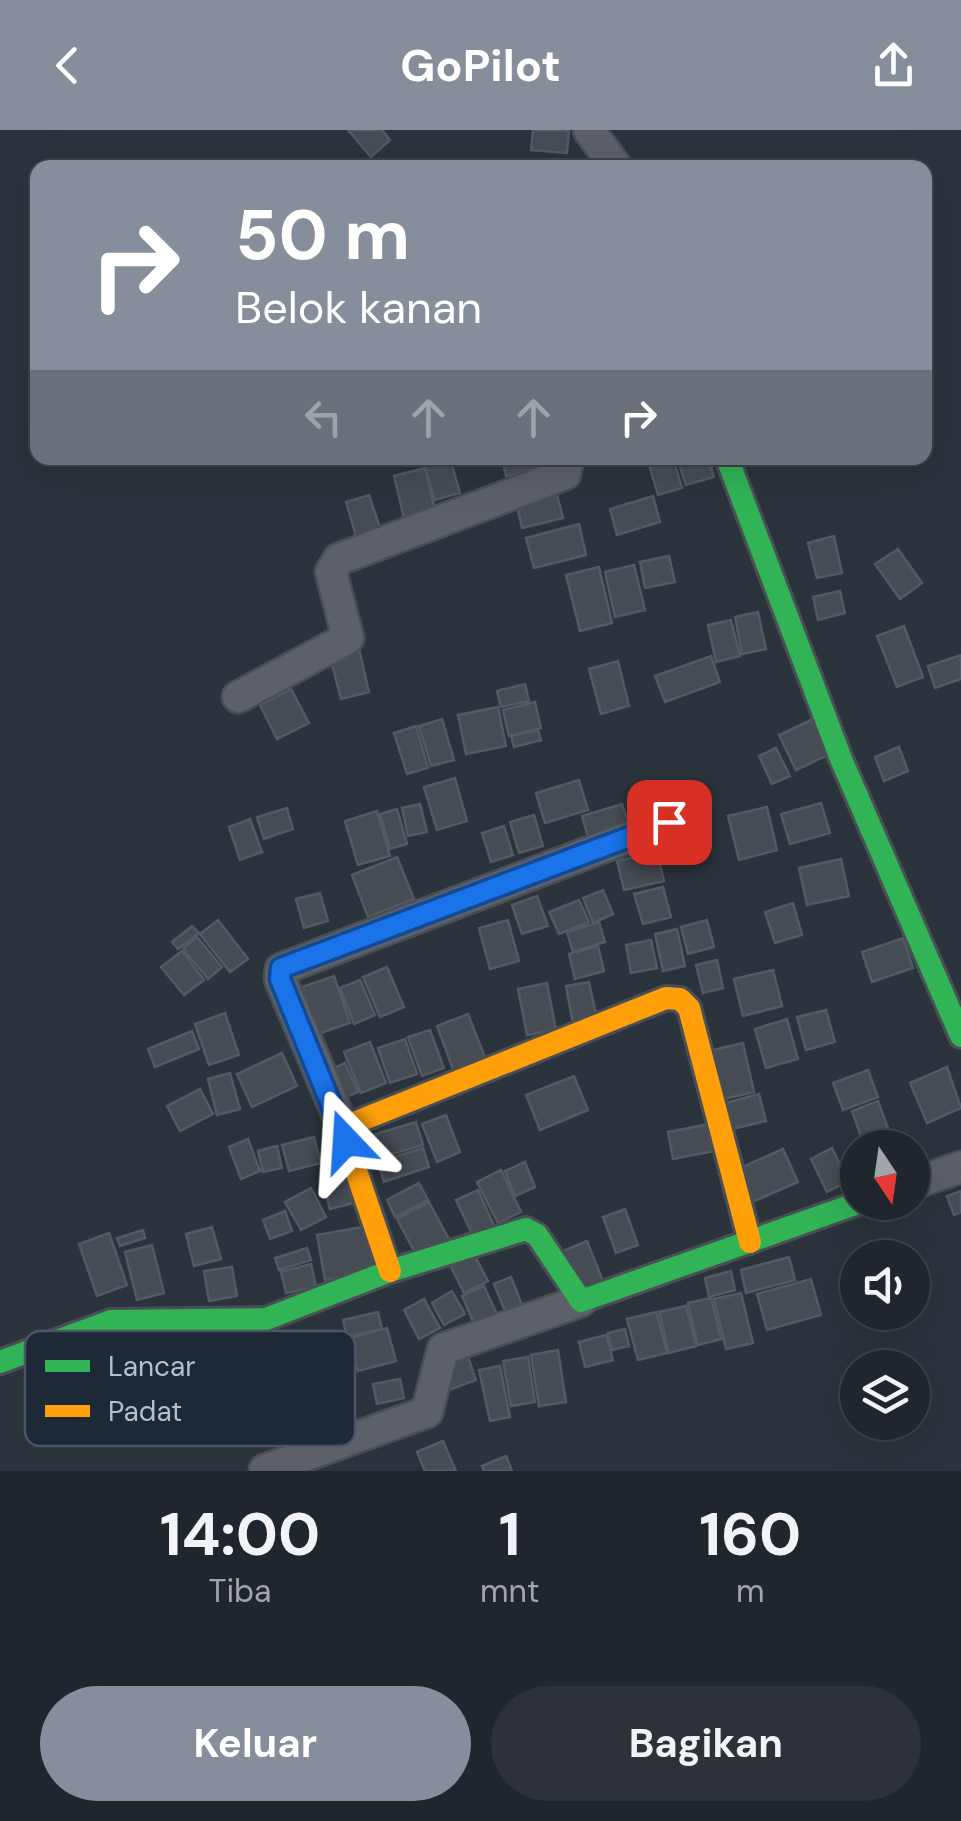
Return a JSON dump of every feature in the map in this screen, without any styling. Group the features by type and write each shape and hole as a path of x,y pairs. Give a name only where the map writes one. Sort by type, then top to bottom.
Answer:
{"street":[{"path":"589,130 611,160"},
{"path":"238,697 348,638 331,572 339,558 565,474 567,465"},
{"path":"730,465 841,759 961,1036"},
{"path":"390,1271 346,1132 280,979 281,968 669,822"},
{"path":"346,1132 356,1122 666,998 680,1000 689,1008 750,1242"},
{"path":"930,1178 961,1167"},
{"path":"355,1438 427,1412 443,1349 840,1210"},
{"path":"87,1331 112,1322 266,1319 390,1271 526,1229 538,1234 581,1301"},
{"path":"0,1362 25,1353"},
{"path":"265,1470 332,1446"}],"building":[{"path":"348,130 382,130 390,140 371,157"},
{"path":"533,130 569,130 567,153 531,150"},
{"path":"424,465 452,465 460,493 435,500"},
{"path":"504,465 546,465 546,467 506,476"},
{"path":"649,465 675,465 682,488 658,495"},
{"path":"679,465 710,465 714,477 686,485"},
{"path":"425,468 435,510 404,518 394,476"},
{"path":"556,491 563,518 522,528 516,501"},
{"path":"369,495 380,528 356,536 346,502"},
{"path":"653,496 660,522 617,535 610,509"},
{"path":"579,524 586,555 534,568 526,538"},
{"path":"834,536 842,573 817,578 808,543"},
{"path":"898,549 922,583 900,599 875,564"},
{"path":"669,556 675,582 645,588 640,562"},
{"path":"634,565 645,610 615,617 605,572"},
{"path":"599,567 612,623 580,631 566,575"},
{"path":"840,591 845,613 818,620 813,597"},
{"path":"758,612 766,649 742,654 735,617"},
{"path":"731,620 740,656 716,662 708,625"},
{"path":"904,626 923,677 897,687 877,636"},
{"path":"359,649 369,692 341,699 330,657"},
{"path":"961,655 961,679 935,688 928,666"},
{"path":"711,656 720,682 665,702 655,676"},
{"path":"618,661 629,706 601,714 589,669"},
{"path":"525,684 529,701 501,707 497,691"},
{"path":"291,689 309,723 277,739 260,705"},
{"path":"535,702 541,728 509,736 503,710"},
{"path":"498,707 506,746 466,754 458,715"},
{"path":"442,719 454,760 431,766 419,726"},
{"path":"813,719 830,754 796,770 779,735"},
{"path":"416,726 428,768 407,774 394,733"},
{"path":"538,730 541,740 514,747 511,736"},
{"path":"899,747 908,771 884,781 875,757"},
{"path":"776,748 790,776 772,784 759,756"},
{"path":"455,778 467,821 437,830 424,787"},
{"path":"579,780 588,810 545,823 536,793"},
{"path":"821,803 830,833 790,844 781,814"},
{"path":"420,804 427,832 408,836 402,808"},
{"path":"622,804 631,832 590,844 582,816"},
{"path":"767,807 777,850 739,860 728,816"},
{"path":"287,808 293,829 264,839 257,817"},
{"path":"397,809 407,844 390,849 380,814"},
{"path":"377,811 390,856 358,865 345,821"},
{"path":"534,815 543,846 519,853 510,822"},
{"path":"250,819 262,852 240,860 229,827"},
{"path":"504,826 513,855 491,862 482,833"},
{"path":"657,852 664,881 624,890 617,861"},
{"path":"397,857 414,899 368,917 352,875"},
{"path":"841,859 849,896 807,905 799,868"},
{"path":"663,887 671,917 643,924 634,894"},
{"path":"603,890 613,914 593,923 583,898"},
{"path":"320,893 328,921 304,928 296,899"},
{"path":"537,896 548,926 522,934 512,905"},
{"path":"579,900 589,922 559,934 549,912"},
{"path":"793,903 802,935 775,943 765,912"},
{"path":"218,920 248,959 230,972 200,934"},
{"path":"508,920 519,961 490,969 479,928"},
{"path":"707,920 714,947 688,954 681,927"},
{"path":"599,922 605,942 573,952 567,932"},
{"path":"192,926 199,933 178,949 172,942"},
{"path":"677,929 685,966 663,971 655,934"},
{"path":"197,937 222,967 208,979 183,949"},
{"path":"903,938 913,968 872,982 862,952"},
{"path":"651,940 657,968 631,973 626,945"},
{"path":"598,946 604,971 575,979 569,954"},
{"path":"182,951 204,980 184,995 161,967"},
{"path":"717,960 723,988 703,993 696,965"},
{"path":"387,967 404,1007 380,1017 363,977"},
{"path":"773,970 782,1006 743,1016 734,979"},
{"path":"334,976 350,1023 318,1034 302,987"},
{"path":"360,980 375,1015 354,1024 340,988"},
{"path":"589,982 597,1019 573,1024 566,986"},
{"path":"547,983 556,1030 527,1035 518,989"},
{"path":"826,1010 835,1042 806,1050 797,1017"},
{"path":"225,1013 239,1055 209,1065 195,1024"},
{"path":"468,1014 486,1060 454,1072 437,1026"},
{"path":"787,1019 798,1059 766,1068 755,1029"},
{"path":"430,1030 444,1068 422,1076 408,1037"},
{"path":"192,1031 199,1049 155,1067 148,1049"},
{"path":"405,1039 417,1074 390,1083 378,1048"},
{"path":"370,1042 386,1083 361,1093 344,1052"},
{"path":"743,1043 754,1092 724,1099 713,1050"},
{"path":"282,1053 297,1086 252,1107 237,1074"},
{"path":"345,1063 358,1092 334,1102 321,1074"},
{"path":"947,1067 961,1108 927,1123 910,1083"},
{"path":"868,1070 878,1097 843,1110 833,1083"},
{"path":"230,1073 240,1109 217,1115 208,1079"},
{"path":"574,1076 588,1110 540,1130 526,1095"},
{"path":"200,1089 213,1114 180,1131 167,1106"},
{"path":"759,1094 766,1121 733,1129 726,1103"},
{"path":"878,1101 888,1130 859,1130 852,1111"},
{"path":"446,1115 460,1152 437,1162 422,1124"},
{"path":"416,1122 423,1145 376,1159 369,1136"},
{"path":"709,1124 714,1151 673,1159 668,1132"},
{"path":"314,1137 321,1163 289,1171 282,1145"},
{"path":"248,1139 260,1171 241,1179 229,1147"},
{"path":"277,1146 282,1168 263,1172 258,1151"},
{"path":"423,1148 429,1167 384,1182 378,1162"},
{"path":"832,1148 840,1164 840,1185 827,1192 811,1159"},
{"path":"783,1149 798,1182 752,1202 738,1169"},
{"path":"525,1162 535,1187 515,1196 505,1171"},
{"path":"501,1170 521,1212 498,1223 477,1182"},
{"path":"347,1179 353,1203 330,1209 324,1185"},
{"path":"419,1183 428,1200 395,1217 387,1200"},
{"path":"311,1188 326,1217 301,1230 285,1202"},
{"path":"478,1190 494,1226 473,1236 456,1200"},
{"path":"961,1191 961,1212 954,1215 947,1196"},
{"path":"429,1202 451,1243 419,1260 397,1219"},
{"path":"625,1209 638,1245 616,1253 603,1217"},
{"path":"285,1211 292,1231 270,1239 263,1220"},
{"path":"368,1226 376,1271 325,1280 317,1235"},
{"path":"212,1227 221,1259 194,1266 186,1234"},
{"path":"143,1230 145,1238 120,1246 117,1238"},
{"path":"109,1233 127,1285 97,1296 79,1244"},
{"path":"587,1241 603,1281 577,1292 561,1252"},
{"path":"152,1245 164,1293 137,1300 125,1252"},
{"path":"470,1247 488,1281 464,1293 447,1259"},
{"path":"307,1248 311,1260 279,1270 275,1258"},
{"path":"789,1257 795,1280 746,1293 741,1270"},
{"path":"311,1264 316,1287 286,1293 281,1272"},
{"path":"232,1267 237,1296 209,1301 204,1271"},
{"path":"731,1271 735,1290 709,1297 705,1278"},
{"path":"511,1277 526,1315 509,1321 494,1284"},
{"path":"811,1279 821,1315 767,1330 757,1294"},
{"path":"484,1286 501,1323 478,1333 462,1296"},
{"path":"452,1291 465,1314 444,1325 432,1303"},
{"path":"741,1293 753,1343 726,1349 714,1299"},
{"path":"711,1298 721,1339 698,1345 688,1303"},
{"path":"424,1299 440,1328 419,1339 404,1310"},
{"path":"686,1306 696,1346 669,1353 659,1312"},
{"path":"378,1312 382,1329 355,1335 355,1331 346,1331 343,1320"},
{"path":"656,1312 667,1353 638,1360 627,1319"},
{"path":"387,1328 396,1361 358,1371 355,1336"},
{"path":"625,1329 629,1346 612,1350 608,1333"},
{"path":"606,1335 613,1360 585,1367 579,1342"},
{"path":"558,1350 566,1402 539,1406 531,1355"},
{"path":"468,1357 476,1380 449,1390 441,1367"},
{"path":"528,1357 535,1402 511,1406 503,1361"},
{"path":"500,1366 510,1417 490,1421 479,1370"},
{"path":"400,1379 404,1398 377,1404 373,1384"},
{"path":"443,1441 456,1471 425,1471 417,1452"},
{"path":"506,1456 512,1471 484,1471 482,1466"}],"traffic: fast":[{"path":"730,465 841,759 961,1036"},
{"path":"84,1331 111,1321 266,1319 390,1271 526,1229 537,1235 581,1301 840,1209"},
{"path":"0,1362 25,1353"}],"traffic: slow":[{"path":"390,1271 346,1141 349,1125 666,998 680,999 689,1008 750,1242"}],"route":[{"path":"346,1141 346,1132 278,974 281,968 669,822"}]}
